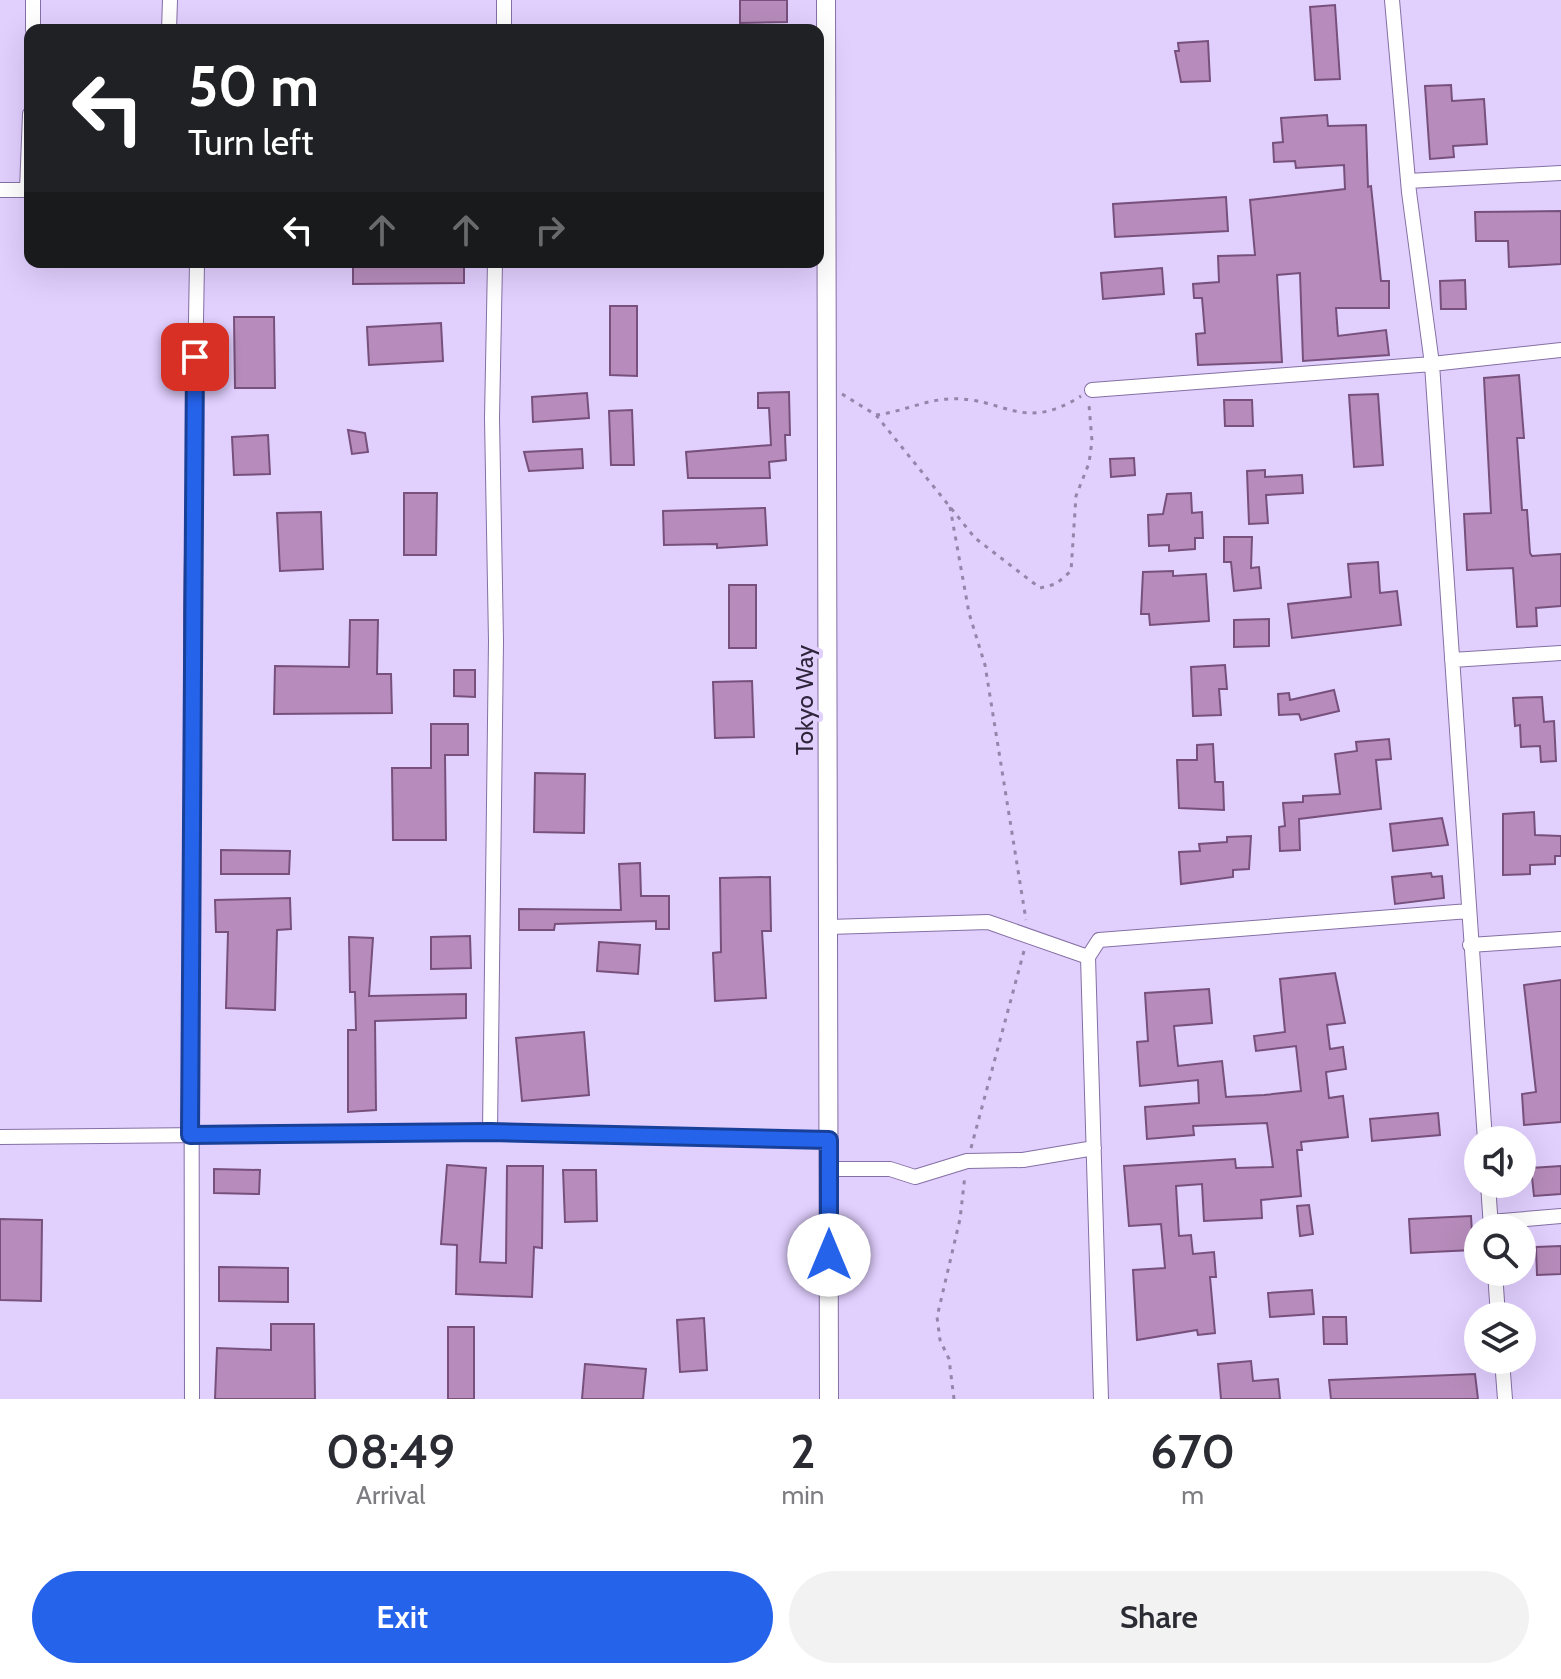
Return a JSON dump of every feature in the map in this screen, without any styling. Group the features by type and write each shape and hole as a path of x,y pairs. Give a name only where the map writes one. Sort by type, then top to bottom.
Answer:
{"street":[{"path":"33,0 33,24"},
{"path":"169,24 170,0"},
{"path":"504,0 504,24"},
{"name":"Tokyo Way","path":"824,96 826,0"},
{"path":"1392,0 1408,181 1432,364 1484,1126"},
{"path":"1408,181 1561,173"},
{"path":"0,190 24,190"},
{"path":"192,1399 191,612 197,268"},
{"path":"490,1132 496,641 492,418 495,268"},
{"name":"Tokyo Way","path":"824,268 827,392 829,1399"},
{"path":"1092,390 1432,364 1561,350"},
{"path":"1452,660 1561,653"},
{"path":"1101,1399 1088,957 1099,940 1469,911"},
{"path":"829,927 988,922 1088,957"},
{"path":"1470,945 1561,939"},
{"path":"0,1137 490,1132 829,1140"},
{"path":"829,1169 890,1169 915,1177 967,1161 1023,1160 1094,1148"},
{"path":"1536,1219 1561,1216"},
{"path":"1503,1374 1505,1399"}],"path":[{"path":"827,392 850,395 876,415 975,538 1040,588 1068,576 1076,496 1089,463 1092,441 1085,393 1065,406 1036,414 1019,414 970,401 947,399 876,415"},
{"path":"950,507 969,613 985,665 1028,936 967,1161 960,1219 937,1317 940,1340 949,1359 954,1399"}],"building":[{"path":"740,0 787,0 787,22 740,23"},
{"path":"1335,5 1340,79 1315,80 1310,7"},
{"path":"1208,41 1210,81 1181,82 1175,51 1179,51 1178,43"},
{"path":"1451,85 1452,101 1484,99 1487,144 1453,146 1454,157 1430,159 1425,86"},
{"path":"1327,115 1328,126 1366,125 1368,187 1371,186 1381,281 1389,281 1389,308 1336,308 1338,336 1386,330 1389,355 1303,361 1300,273 1277,275 1282,362 1198,365 1196,334 1205,333 1202,298 1194,298 1193,284 1219,282 1218,256 1255,255 1250,200 1345,189 1344,165 1296,168 1295,161 1274,162 1273,143 1283,142 1281,118"},
{"path":"1226,197 1228,231 1115,237 1113,204"},
{"path":"1561,211 1561,264 1509,267 1508,241 1476,241 1475,212"},
{"path":"353,268 464,268 464,283 353,284"},
{"path":"1162,268 1164,294 1103,299 1101,273"},
{"path":"1465,280 1466,309 1441,309 1440,281"},
{"path":"610,306 637,306 637,376 610,375"},
{"path":"234,317 274,317 275,388 235,388"},
{"path":"441,323 443,361 369,365 367,327"},
{"path":"1519,375 1524,438 1517,438 1522,510 1527,510 1532,556 1561,554 1561,606 1536,608 1537,626 1517,627 1513,568 1467,570 1464,514 1491,513 1484,378"},
{"path":"789,392 790,435 785,435 786,460 769,462 770,478 688,478 686,452 771,445 769,408 758,408 758,393"},
{"path":"587,393 589,418 533,422 532,397"},
{"path":"1378,394 1383,465 1354,467 1349,395"},
{"path":"1224,400 1252,400 1253,426 1225,426"},
{"path":"632,410 634,465 611,465 609,411"},
{"path":"348,430 365,433 368,452 352,454"},
{"path":"268,435 270,474 234,475 232,437"},
{"path":"582,449 583,468 529,471 524,452"},
{"path":"1134,458 1135,475 1111,477 1110,459"},
{"path":"1265,470 1265,477 1302,475 1303,493 1266,495 1268,523 1249,524 1247,471"},
{"path":"404,493 437,493 436,555 404,555"},
{"path":"1191,493 1192,513 1202,512 1203,538 1195,538 1195,549 1169,551 1169,545 1149,546 1148,515 1163,514 1167,494"},
{"path":"765,508 767,545 717,548 717,544 664,545 663,511"},
{"path":"321,512 323,569 280,571 277,513"},
{"path":"1224,537 1252,537 1251,568 1259,567 1261,588 1234,591 1231,562 1224,562"},
{"path":"1378,562 1380,593 1397,591 1401,625 1292,638 1288,604 1351,597 1348,564"},
{"path":"1173,571 1173,576 1206,574 1209,621 1150,625 1149,614 1141,614 1143,572"},
{"path":"729,585 756,585 756,648 729,648"},
{"path":"1269,619 1269,646 1234,647 1234,620"},
{"path":"350,620 378,620 377,674 391,674 392,713 274,714 275,666 349,667"},
{"path":"1225,665 1227,689 1219,689 1221,715 1193,716 1191,667"},
{"path":"454,670 475,670 475,697 454,696"},
{"path":"752,681 754,737 715,738 713,682"},
{"path":"1334,690 1339,711 1301,720 1299,714 1279,715 1278,694 1289,693 1290,700"},
{"path":"1542,697 1544,722 1554,721 1556,761 1541,762 1540,746 1521,747 1520,725 1515,726 1513,698"},
{"path":"431,724 468,724 468,755 445,755 446,840 393,840 392,768 431,768"},
{"path":"1389,739 1391,759 1376,760 1381,809 1299,819 1300,850 1280,851 1279,827 1285,826 1283,803 1303,802 1303,796 1340,794 1335,754 1357,751 1356,742"},
{"path":"1213,744 1215,782 1223,782 1224,810 1179,808 1177,760 1197,760 1197,745"},
{"path":"535,773 585,774 584,833 534,832"},
{"path":"1534,812 1535,835 1561,836 1561,856 1555,856 1555,864 1530,865 1530,874 1503,875 1503,814"},
{"path":"1442,818 1448,845 1393,851 1390,824"},
{"path":"1251,836 1249,869 1233,870 1233,877 1181,884 1179,852 1200,851 1199,844 1227,842 1227,837"},
{"path":"221,850 290,851 289,874 221,874"},
{"path":"640,863 641,896 669,896 669,929 656,929 656,921 555,924 554,930 519,930 519,909 621,910 619,864"},
{"path":"1431,873 1432,877 1442,876 1444,898 1395,904 1392,877"},
{"path":"770,877 771,931 762,931 766,998 715,1001 713,953 721,952 720,878"},
{"path":"290,898 291,929 277,930 275,1010 226,1008 228,932 216,932 215,900"},
{"path":"470,936 471,968 431,969 431,937"},
{"path":"349,937 373,938 369,996 466,994 466,1018 375,1021 376,1110 348,1112 348,1030 356,1030 355,992 350,992"},
{"path":"599,942 640,945 638,974 597,971"},
{"path":"1335,973 1345,1023 1327,1025 1330,1049 1343,1047 1346,1069 1326,1072 1329,1098 1343,1096 1348,1137 1301,1142 1302,1150 1297,1150 1301,1196 1261,1200 1262,1218 1204,1221 1202,1184 1176,1186 1179,1236 1191,1235 1193,1254 1214,1252 1216,1277 1210,1277 1215,1333 1198,1335 1197,1330 1137,1340 1133,1270 1165,1268 1161,1224 1129,1226 1124,1166 1235,1159 1236,1168 1273,1167 1267,1123 1193,1126 1194,1135 1147,1139 1145,1107 1199,1103 1198,1080 1140,1086 1137,1042 1148,1041 1145,993 1209,989 1212,1023 1174,1026 1178,1066 1222,1061 1226,1097 1264,1095 1301,1091 1296,1046 1256,1051 1254,1036 1285,1032 1280,979"},
{"path":"1561,980 1561,1122 1524,1125 1522,1094 1536,1092 1524,985"},
{"path":"584,1032 589,1095 522,1101 516,1038"},
{"path":"1438,1113 1440,1135 1372,1141 1370,1119"},
{"path":"447,1165 486,1168 480,1262 506,1263 507,1166 543,1166 542,1248 534,1247 532,1297 456,1294 457,1245 441,1244"},
{"path":"1561,1166 1561,1194 1536,1196 1536,1168"},
{"path":"214,1169 260,1170 259,1194 214,1193"},
{"path":"563,1170 596,1170 597,1221 565,1222"},
{"path":"1309,1205 1313,1234 1300,1236 1297,1206"},
{"path":"1464,1216 1464,1250 1411,1253 1409,1219"},
{"path":"0,1219 42,1220 41,1301 0,1300"},
{"path":"1561,1246 1561,1274 1537,1275 1536,1247"},
{"path":"219,1267 288,1268 288,1302 219,1301"},
{"path":"1312,1290 1314,1314 1270,1317 1268,1293"},
{"path":"1323,1317 1346,1317 1347,1344 1324,1344"},
{"path":"704,1318 707,1370 680,1372 677,1320"},
{"path":"271,1324 314,1324 315,1399 215,1399 217,1348 271,1350"},
{"path":"448,1327 474,1327 474,1399 448,1399"},
{"path":"1251,1361 1253,1381 1278,1379 1280,1399 1221,1399 1218,1364"},
{"path":"585,1364 646,1369 643,1399 582,1399"},
{"path":"1475,1374 1478,1399 1331,1399 1329,1380"}],"route":[{"path":"195,357 190,1135 490,1132 829,1140 829,1255"}]}
